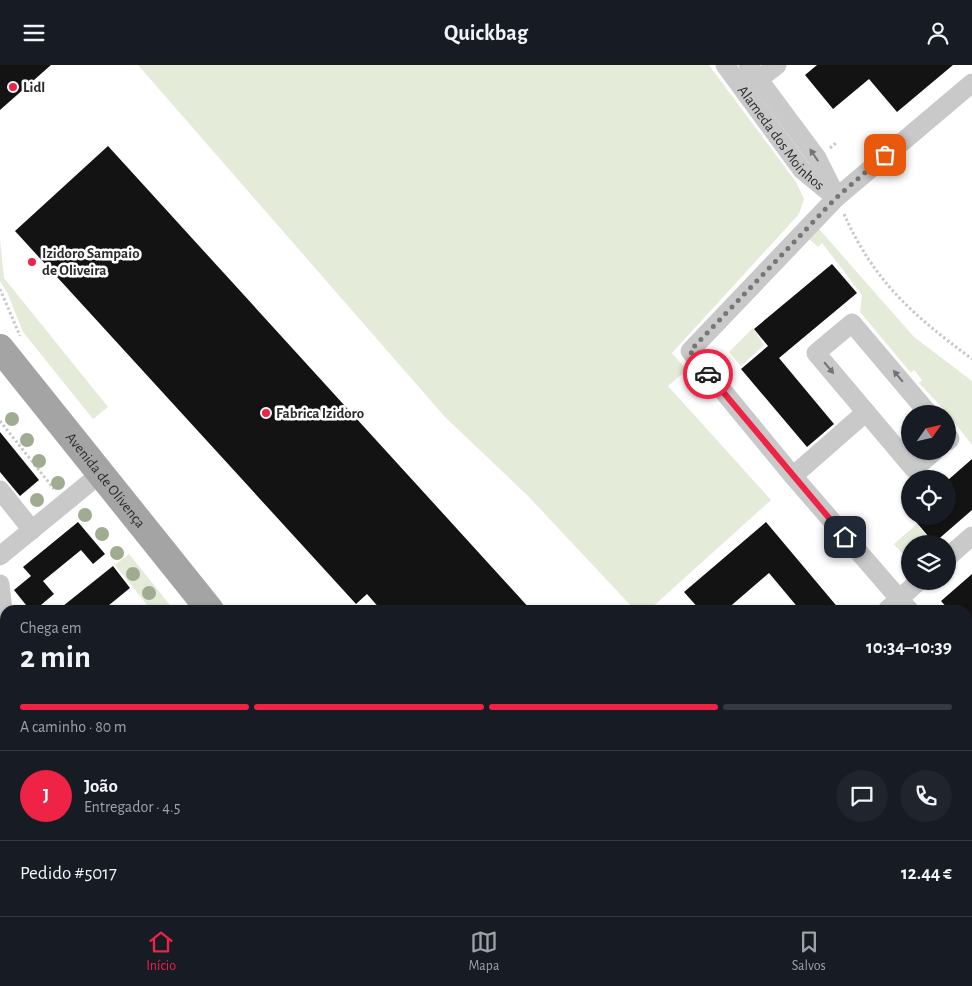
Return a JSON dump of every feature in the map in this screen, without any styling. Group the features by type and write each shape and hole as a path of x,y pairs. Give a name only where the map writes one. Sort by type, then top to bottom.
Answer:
{"main road":[{"name":"Avenida de Olivença","path":"0,349 206,605"},
{"name":"Avenida de Olivença","path":"0,373 187,605"}],"street":[{"name":"Alameda dos Moinhos","path":"725,65 802,170 836,198"},
{"path":"753,72 777,65"},
{"name":"Alameda dos Moinhos","path":"753,72 817,158 836,198"},
{"path":"897,605 690,351 836,198 972,83"},
{"path":"901,454 816,353 852,323 921,405"},
{"path":"793,476 866,412"},
{"path":"906,460 914,469 924,460"},
{"path":"0,557 89,483"},
{"path":"0,490 32,530"},
{"path":"956,550 972,536"},
{"path":"0,584 2,605"},
{"path":"899,605 911,590"}],"path":[{"path":"836,198 865,257 895,295 927,325 972,359"},
{"path":"0,421 60,496"}],"green space":[{"path":"138,65 709,65 796,182 804,199 799,214 672,353 687,370 668,386 771,500 655,605 630,605 528,496 445,417"},
{"path":"819,229 914,337 972,381 972,445 956,424 956,405 940,405 919,383 922,380 914,370 911,373 860,312 862,295 822,243 818,247 809,239"},
{"path":"0,239 4,278 108,407 93,419 23,332 7,292 0,281"},
{"path":"753,328 764,345 741,366 729,352"},
{"path":"918,525 926,535 904,535"},
{"path":"901,538 901,552 894,544"},
{"path":"129,554 170,605 147,605 115,565"}],"building":[{"name":"Lidl","path":"0,65 51,65 0,110"},
{"path":"817,65 953,65 897,112 869,79 833,109 805,75"},
{"name":"Fabrica Izidoro","path":"108,146 526,605 377,605 367,594 356,604 15,231"},
{"path":"832,264 857,293 779,358 834,424 807,447 741,369 768,346 754,329"},
{"path":"0,432 39,480 20,496 0,472"},
{"path":"972,459 972,510 956,524 956,473"},
{"path":"78,522 105,554 93,564 81,550 43,581 54,594 41,605 26,605 14,590 31,576 23,567"},
{"path":"766,522 836,605 796,605 769,573 732,605 696,605 684,592"},
{"path":"919,525 955,525 943,535 927,535"},
{"path":"113,566 130,588 109,605 64,605"},
{"path":"972,574 972,605 945,605 941,601 956,590"}],"way so far":[{"path":"708,374 690,351 836,198 885,155"}],"place":[{"name":"Lidl","path":"13,87"},
{"name":"Izidoro Sampaio de Oliveira","path":"32,262"},
{"name":"Fabrica Izidoro","path":"266,413"}],"route":[{"path":"708,374 845,537"}]}
